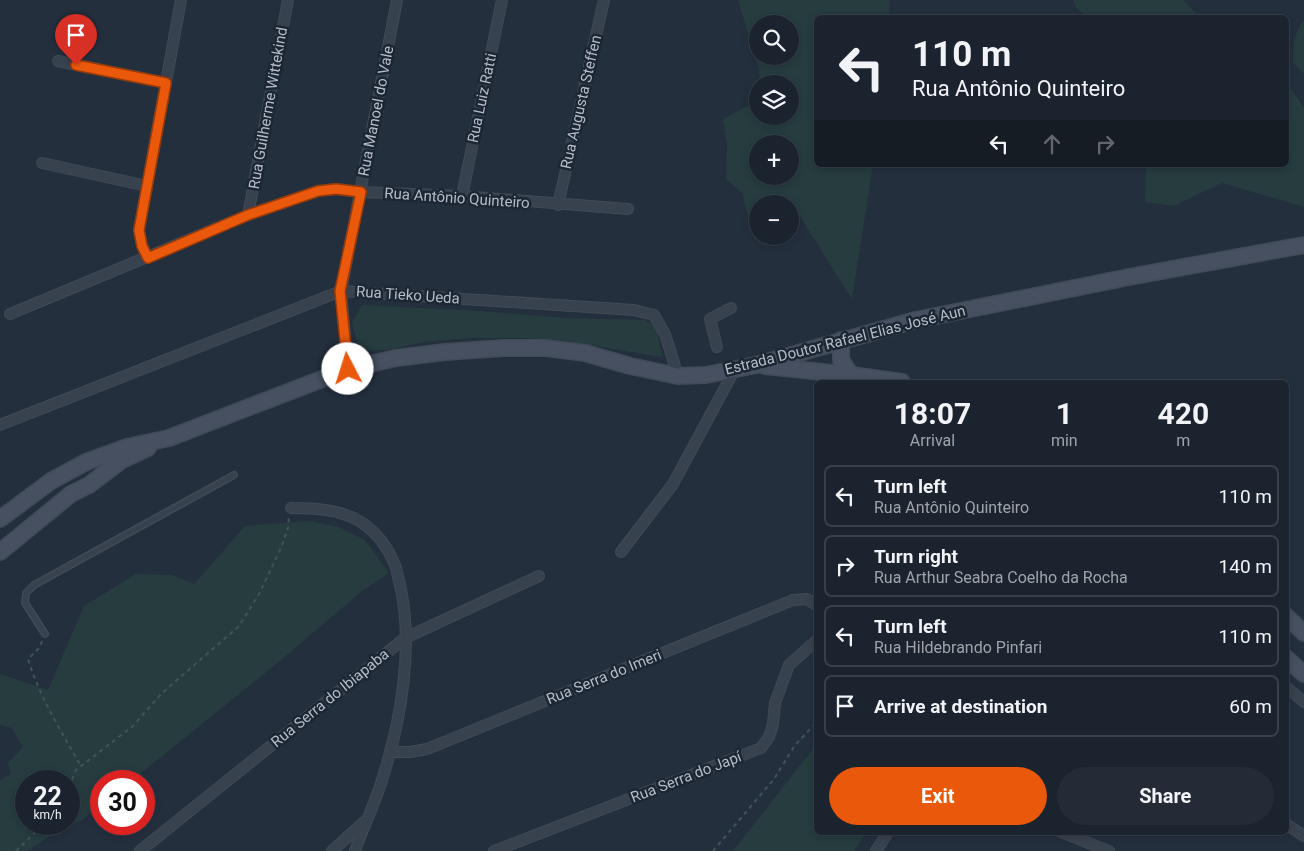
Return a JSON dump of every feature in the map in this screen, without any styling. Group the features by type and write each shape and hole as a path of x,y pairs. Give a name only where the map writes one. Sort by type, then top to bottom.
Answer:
{"main road":[{"name":"Estrada Doutor Rafael Elias José Aun","path":"0,518 51,481 86,462 127,446 169,438 348,369 396,358 504,348 546,348 585,353 630,366 678,376 706,374 756,365 916,320 1129,277 1304,245"},
{"path":"841,340 841,360 851,374"},
{"path":"756,365 851,374 889,380"},
{"path":"0,552 70,494 89,485 122,460 169,438"},
{"path":"1289,621 1304,633"}],"street":[{"path":"148,258 142,246 139,230 180,0"},
{"name":"Rua Guilherme Wittekind","path":"248,215 288,0"},
{"name":"Rua Manoel do Vale","path":"348,369 340,291 361,192 397,0"},
{"name":"Rua Luiz Ratti","path":"462,196 502,0"},
{"name":"Rua Augusta Steffen","path":"558,205 604,0"},
{"path":"58,61 166,83"},
{"path":"42,164 147,186"},
{"name":"Rua Antônio Quinteiro","path":"10,314 248,215 318,191 336,189 361,192 462,196 628,209"},
{"name":"Rua Tieko Ueda","path":"0,425 340,291 624,309 654,314 666,334 678,376"},
{"path":"717,347 710,319 731,308"},
{"path":"621,552 673,484 735,369"},
{"path":"291,508 314,508 339,513 360,522 380,538 394,563 403,600 405,638 403,689 382,781 355,851"},
{"name":"Rua Serra do Ibiapaba","path":"140,851 405,638 539,576"},
{"name":"Rua Serra do Imeri","path":"390,752 410,752 427,749 793,600 807,599 814,604"},
{"name":"Rua Serra do Japí","path":"494,851 761,748 769,737 773,724 775,703 789,665 814,642"},
{"path":"1289,690 1304,702"},
{"path":"332,851 366,820"},
{"path":"1289,826 1304,836"},
{"path":"876,851 886,835"},
{"path":"1069,835 1109,851"}],"lane":[{"path":"45,634 25,603 26,593 34,585 234,476"}],"path":[{"path":"76,770 133,726 162,693 239,626 259,594 281,548 288,528 291,508"},
{"path":"45,634 40,647 28,659 33,676 48,710 81,766"},
{"path":"713,851 774,780 795,745 814,725"},
{"path":"16,851 33,835"}],"green space":[{"path":"738,0 890,0 889,15 814,15 814,167 873,167 852,299 799,215 799,195 749,195 749,220 742,193 726,179 727,143 723,119 749,105 749,125 799,125 799,75 759,75 758,65 799,65 799,15 749,15 749,36"},
{"path":"1073,0 1183,0 1197,15 1085,15 1076,8"},
{"path":"1304,20 1304,74 1293,63 1293,51 1294,41"},
{"path":"1289,86 1304,108 1304,207 1222,183 1173,206 1145,202 1146,167 1289,167"},
{"path":"362,305 480,311 566,318 645,320 657,328 662,357 559,340 519,338 472,338 424,342 387,350 359,350 352,322"},
{"path":"309,521 339,527 365,540 389,573 362,591 275,665 145,770 90,770 90,814 82,820 80,821 80,770 15,770 15,835 52,835 28,851 0,851 0,780 11,774 8,763 23,747 12,728 0,725 0,674 48,690 84,606 136,574 172,575 194,584 245,526"},
{"path":"814,748 814,835 866,835 854,851 733,851"}],"route":[{"path":"76,65 166,83 139,230 142,246 148,258 248,215 318,191 336,189 361,192 340,291 348,369"}]}
